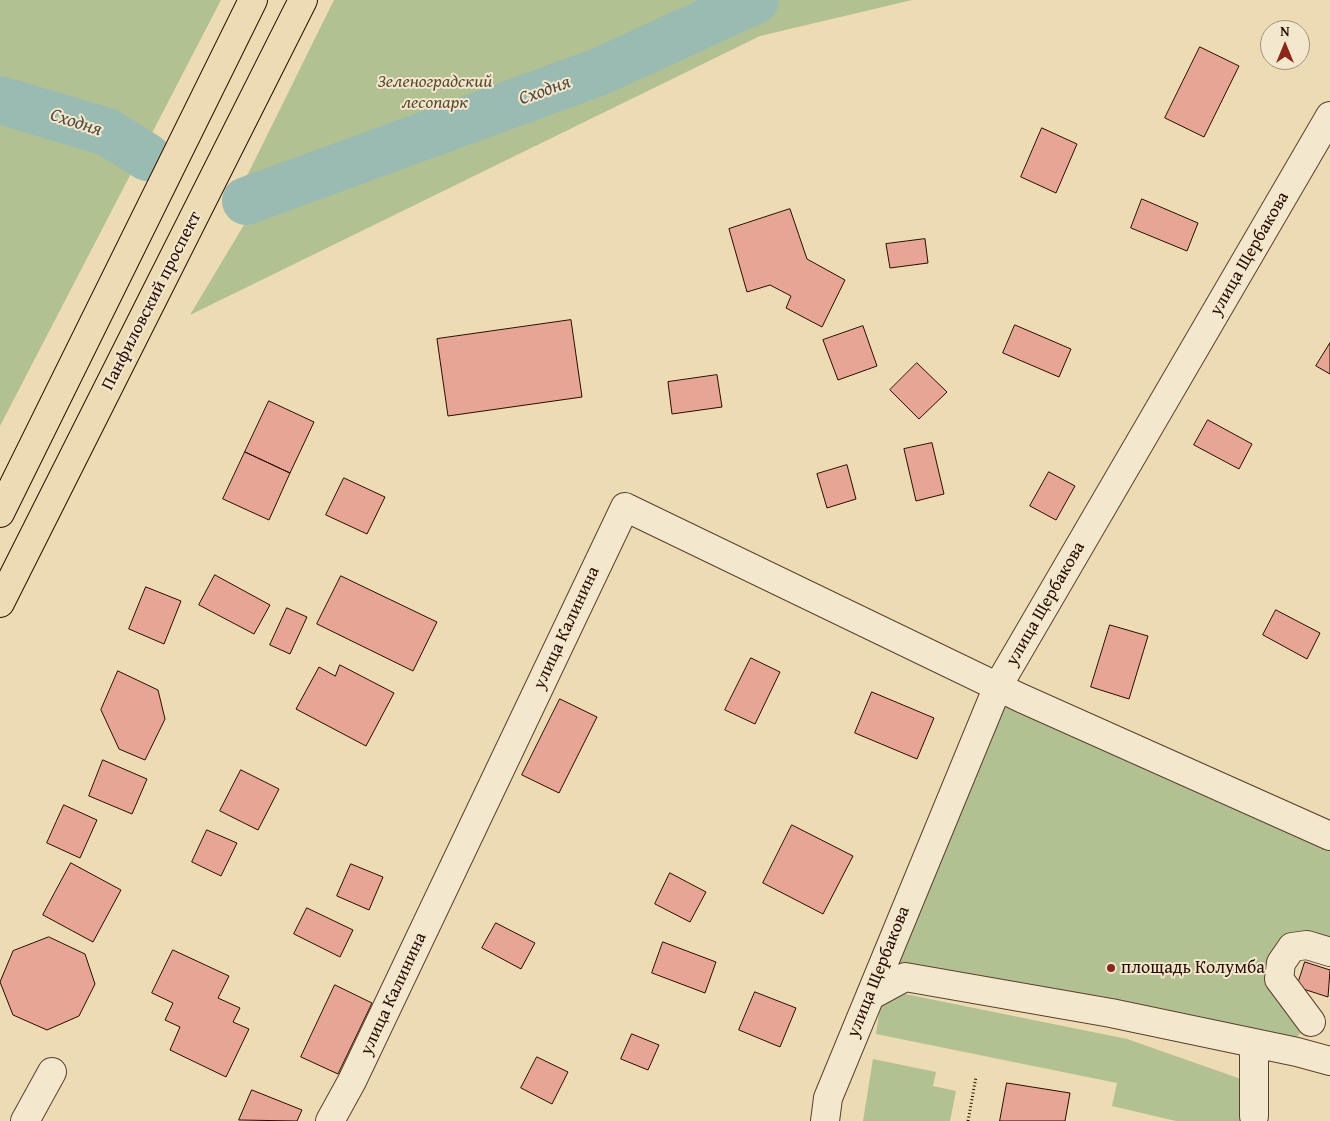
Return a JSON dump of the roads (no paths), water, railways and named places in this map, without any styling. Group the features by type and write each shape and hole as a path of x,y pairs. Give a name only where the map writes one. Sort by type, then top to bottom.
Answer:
{"main road":[{"path":"0,513 253,0"},
{"name":"Панфиловский проспект","path":"0,603 303,0"}],"street":[{"name":"улица Щербакова","path":"825,1121 828,1098 998,686 1330,116"},
{"name":"улица Калинина","path":"330,1121 356,1072 625,507 998,686"},
{"path":"998,686 1330,836"},
{"path":"1297,1052 1295,1039 1320,1017 1288,995 1279,979 1281,963 1292,947 1306,945 1330,952"},
{"path":"870,996 906,977 1111,1013 1297,1052 1330,1061"},
{"path":"1254,1043 1254,1116"},
{"path":"25,1121 52,1072"}],"waterway":[{"name":"Сходня","path":"246,201 601,71 755,0"},
{"name":"Сходня","path":"0,100 107,132 147,157"}],"place":[{"name":"площадь Колумба","path":"1111,968"}],"park label":[{"name":"Зеленоградский лесопарк","path":"435,92"}]}
